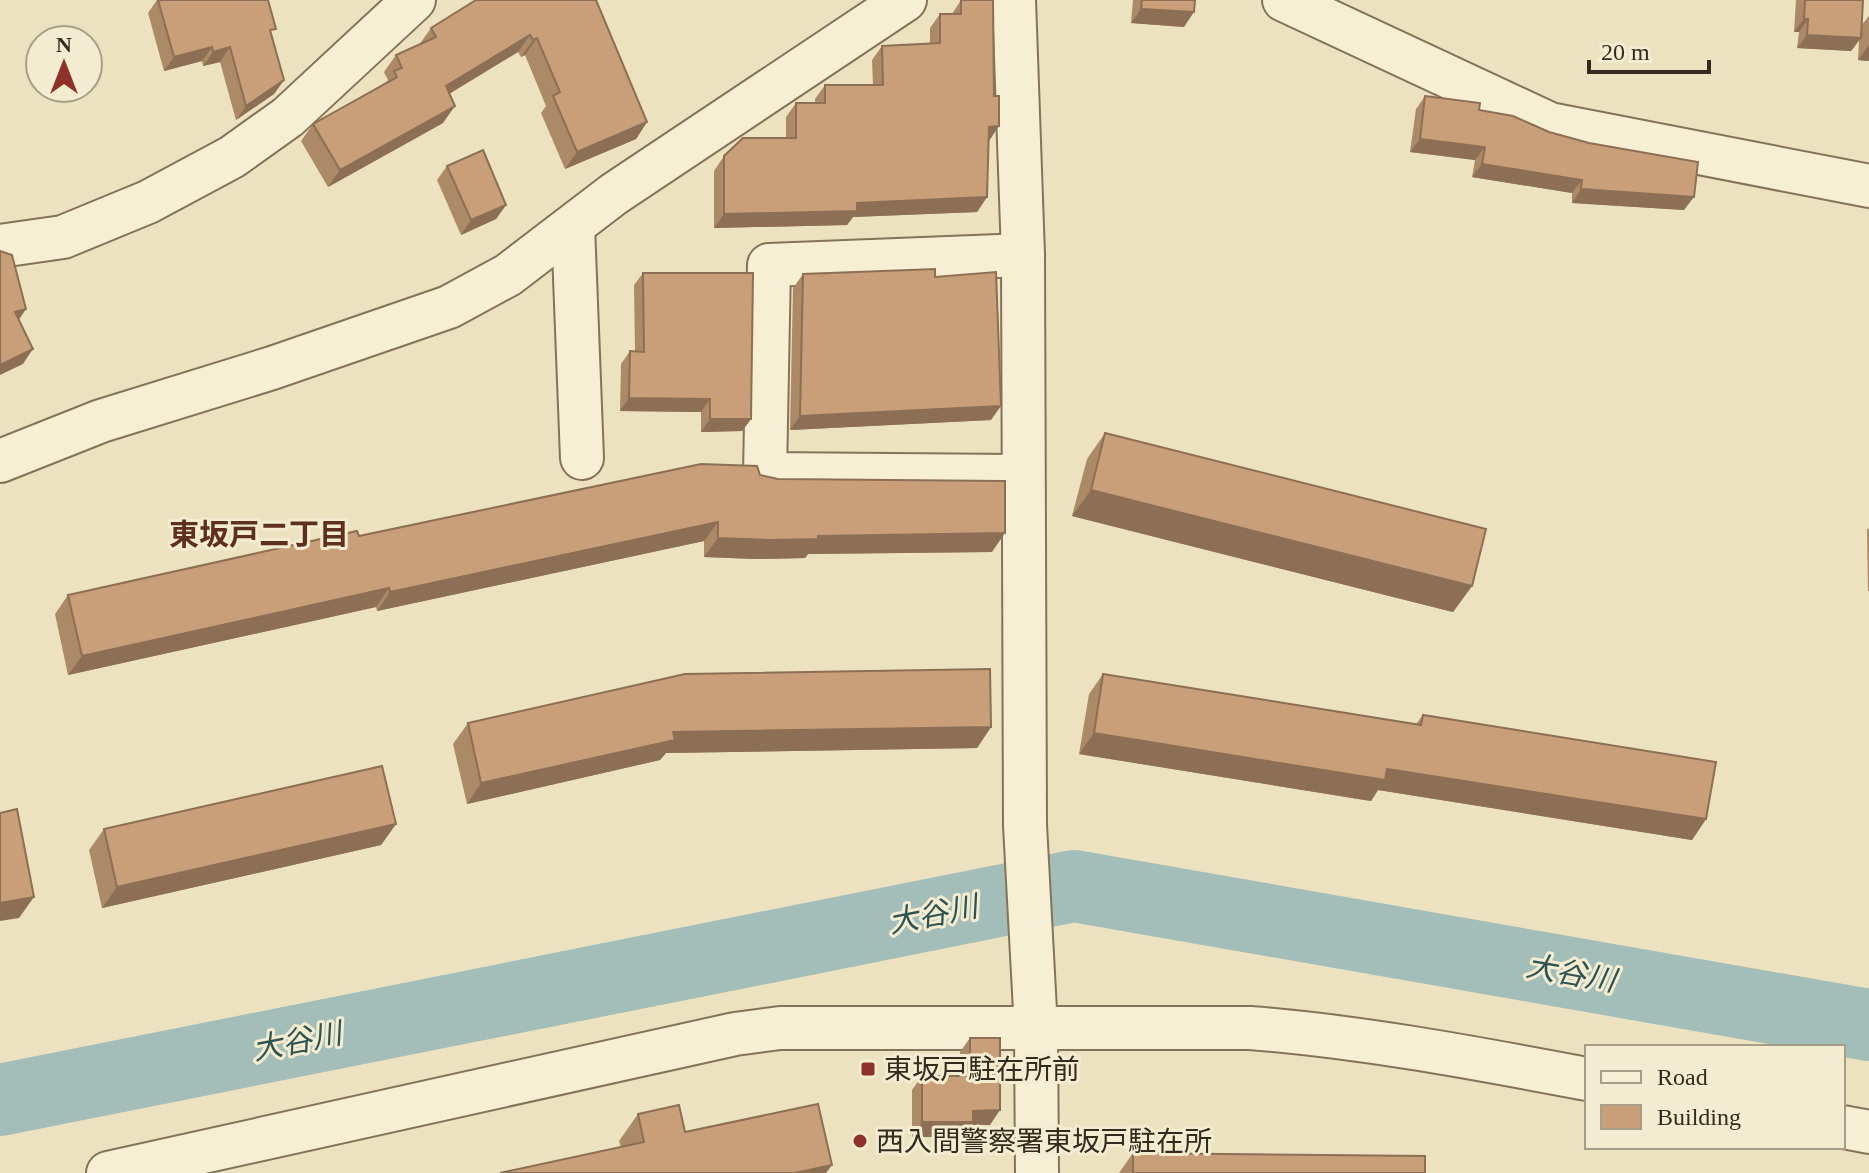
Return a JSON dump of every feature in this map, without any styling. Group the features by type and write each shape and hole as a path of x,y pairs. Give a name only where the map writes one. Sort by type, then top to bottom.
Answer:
{"street":[{"path":"0,246 63,237 148,202 232,157 288,117 414,0"},
{"path":"0,461 101,421 272,368 449,307 508,275 614,194 905,0"},
{"path":"1014,0 1023,255 1025,825 1036,1029 1037,1173"},
{"path":"1284,0 1550,124 1869,186"},
{"path":"573,226 582,458"},
{"path":"1023,255 769,265 765,474 1023,476"},
{"path":"108,1173 735,1034 780,1028 1250,1028 1323,1034 1585,1079"},
{"path":"1845,1127 1869,1132"}],"building":[{"path":"158,0 268,0 276,29 270,30 284,80 246,106 230,47 213,52 212,47 174,57"},
{"path":"476,0 596,0 647,122 577,152 553,96 560,92 537,38 533,40 530,35 446,86 455,106 340,170 313,124 397,77 394,71 402,68 396,55 436,37 431,28"},
{"path":"961,0 993,0 994,96 999,96 999,126 989,127 987,197 857,203 857,211 724,214 724,156 743,138 796,138 796,103 825,103 825,85 883,85 882,46 940,43 940,14 961,14"},
{"path":"1142,0 1195,0 1194,12 1141,9"},
{"path":"1805,0 1863,0 1861,38 1807,35"},
{"path":"1425,96 1480,103 1479,110 1513,116 1549,132 1589,143 1698,162 1694,197 1581,189 1582,180 1482,164 1485,147 1420,139"},
{"path":"483,150 506,205 471,220 447,166"},
{"path":"0,251 12,255 26,309 15,312 33,349 0,365"},
{"path":"935,269 935,277 996,272 1001,406 800,416 803,274"},
{"path":"643,273 753,273 751,419 710,419 710,399 629,398 630,351 644,352"},
{"path":"1105,433 1486,529 1472,586 1091,490"},
{"path":"701,464 757,466 760,475 778,479 1005,481 1005,533 818,536 818,539 769,540 718,538 718,522 390,592 389,588 82,656 68,595 357,531 359,536"},
{"path":"990,669 991,727 673,732 675,740 481,783 468,723 685,674"},
{"path":"1103,674 1421,725 1423,715 1716,762 1706,819 1387,769 1385,780 1094,733"},
{"path":"382,766 396,824 117,887 104,829"},
{"path":"17,809 34,897 0,903 0,813"},
{"path":"970,1038 1000,1038 1000,1110 973,1111 973,1122 922,1122 922,1076 970,1076"},
{"path":"818,1104 832,1165 795,1173 500,1173 644,1142 638,1114 679,1105 685,1132"},
{"path":"1133,1153 1425,1156 1425,1173 1133,1173"}],"waterway":[{"name":"大谷川","path":"0,1100 1074,886 1869,1025"}],"place":[{"name":"東坂戸駐在所前","path":"868,1069"},
{"name":"西入間警察署東坂戸駐在所","path":"860,1141"}],"district":[{"name":"東坂戸二丁目","path":"259,534"}]}
